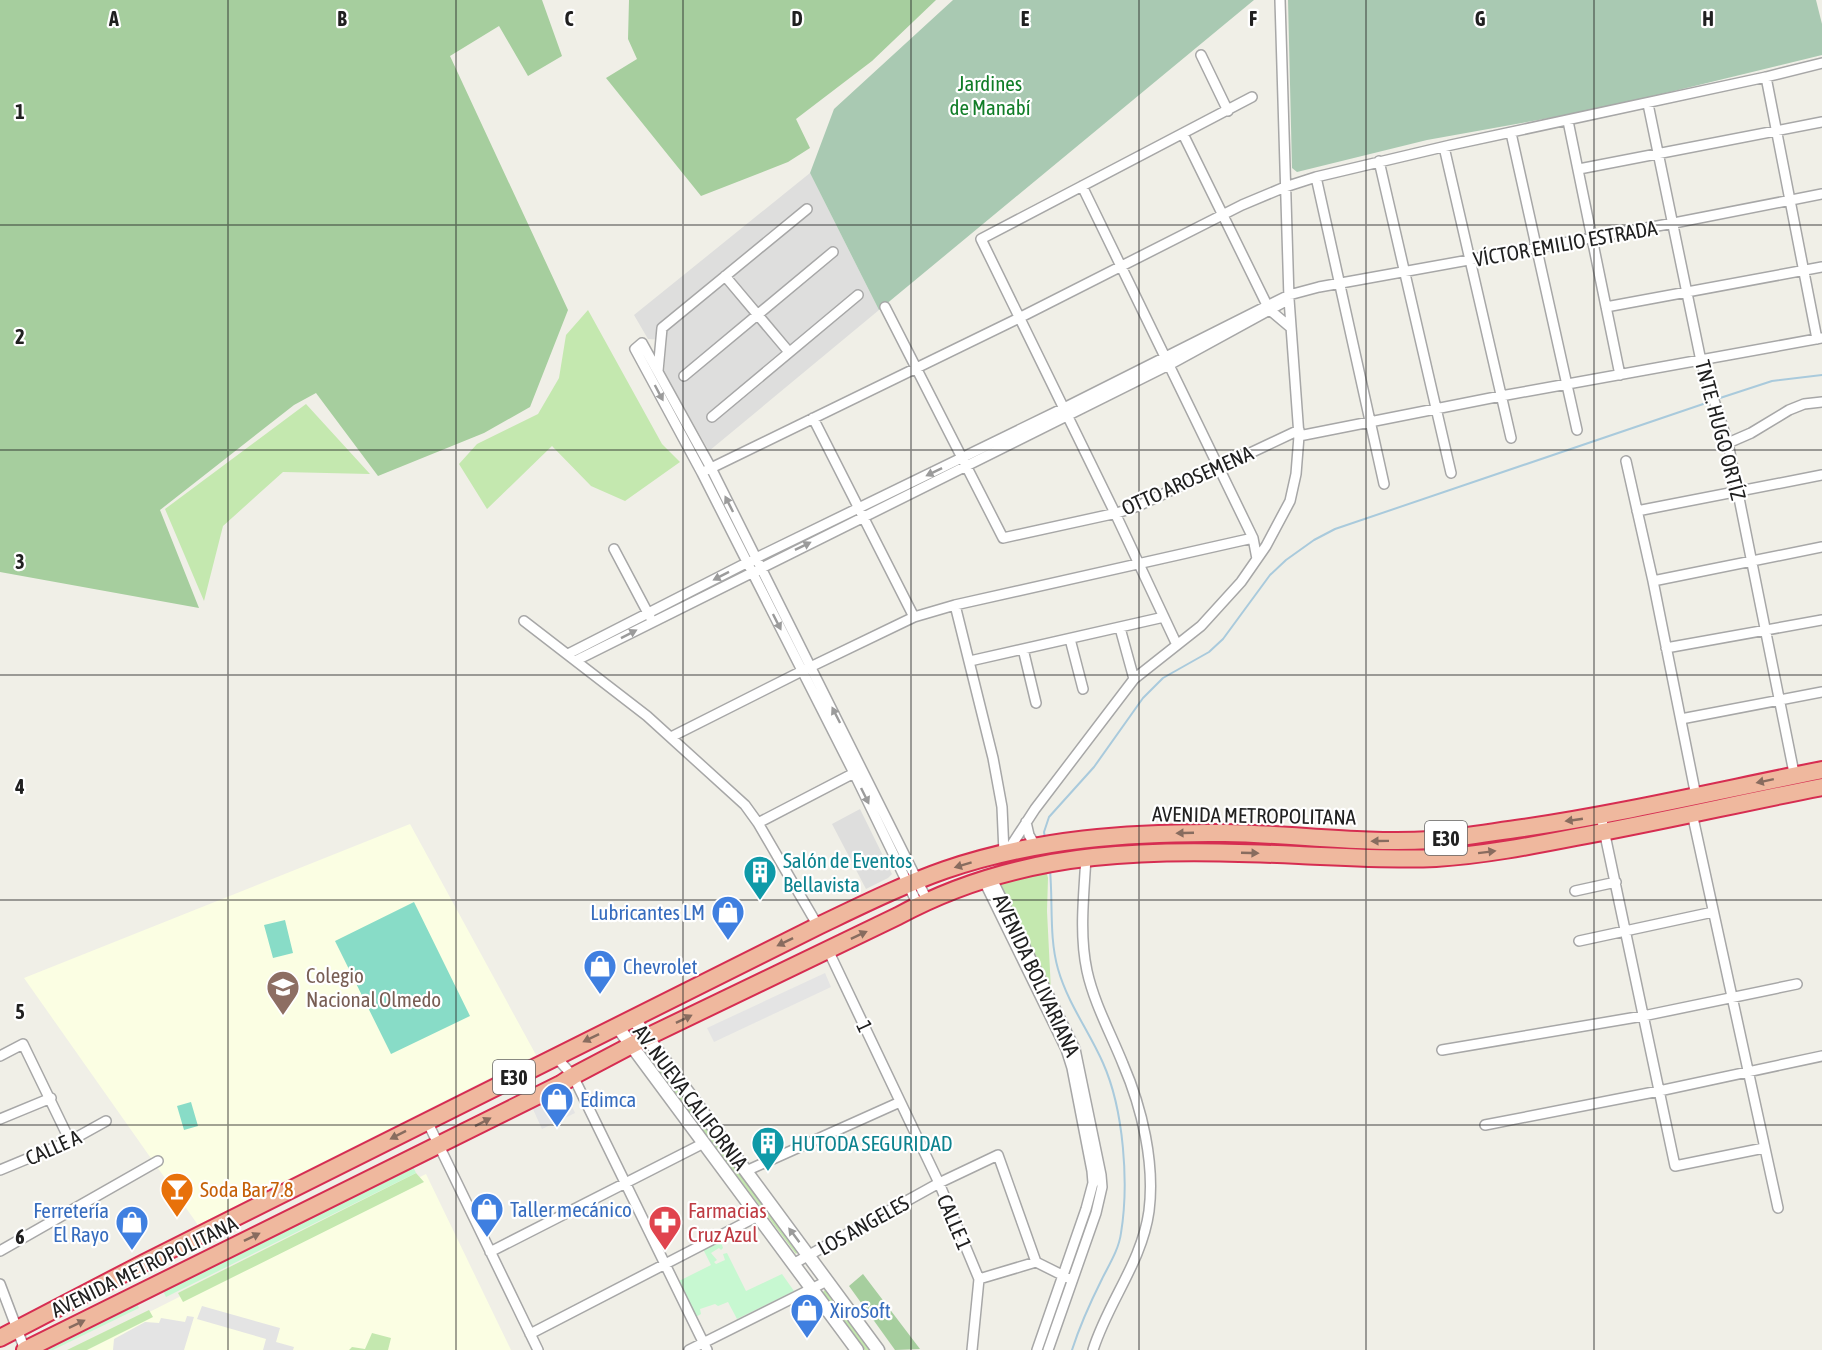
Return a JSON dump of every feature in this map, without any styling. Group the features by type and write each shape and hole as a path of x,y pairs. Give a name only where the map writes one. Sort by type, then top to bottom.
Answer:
{"highway":[{"name":"AVENIDA METROPOLITANA","path":"0,1338 555,1056 818,926 914,882 946,870 1038,846 1121,836 1238,833 1362,841 1432,840 1603,824 1696,796 1796,784 1822,770"},
{"name":"E30","path":"573,1076 647,1037 923,902 987,878 1043,864 1122,853 1217,852 1436,858 1488,852 1603,824 1692,814 1796,784 1822,787"},
{"path":"1331,856 1332,838"},
{"name":"AVENIDA METROPOLITANA","path":"25,1350 573,1076"}],"street":[{"path":"1006,853 1026,822 1134,679 1216,610 1257,560 1276,530 1290,501 1296,474 1299,433 1290,327 1280,0"},
{"path":"1201,55 1228,111"},
{"path":"706,471 1223,215 1285,187 1379,161 1648,104 1822,63"},
{"path":"1766,77 1819,339"},
{"path":"1177,645 981,239 1252,97"},
{"name":"TNTE. HUGO ORTÍZ","path":"1648,104 1702,364 1728,443 1739,491 1796,784"},
{"path":"1568,121 1620,375"},
{"path":"1579,169 1822,122"},
{"path":"1511,133 1577,430"},
{"path":"1183,134 1269,308 1290,327"},
{"path":"1443,147 1511,438"},
{"path":"1379,161 1451,473"},
{"path":"1316,177 1384,484"},
{"path":"1082,186 1253,538 1257,560"},
{"name":"VÍCTOR EMILIO ESTRADA","path":"650,617 1066,412 1289,297 1307,290 1822,194"},
{"path":"658,371 662,328 807,209"},
{"path":"684,376 833,252"},
{"path":"1606,307 1822,267"},
{"path":"725,276 789,352"},
{"path":"712,417 858,295"},
{"path":"885,307 964,462"},
{"name":"OTTO AROSEMENA","path":"964,462 1003,538 1138,506 1299,433 1566,384 1702,364 1819,339"},
{"path":"706,471 635,349 642,343 754,565 812,667 858,771"},
{"path":"1728,443 1751,433 1789,410 1804,404 1822,402"},
{"path":"813,418 914,617"},
{"path":"1626,461 1653,581 1696,796 1692,814 1778,1208"},
{"path":"1637,511 1822,476"},
{"path":"671,737 914,617 955,604 1253,538"},
{"path":"1653,581 1822,548"},
{"path":"614,549 650,617"},
{"path":"754,565 802,671 858,771 923,902"},
{"path":"955,604 999,789 1006,853"},
{"path":"568,654 650,617"},
{"path":"577,660 650,617"},
{"path":"970,661 1164,617"},
{"path":"1666,648 1822,620"},
{"path":"524,621 577,660 671,737 740,799 758,823 818,926"},
{"path":"1120,628 1134,679"},
{"path":"1070,639 1083,689"},
{"path":"1023,649 1036,703"},
{"path":"1681,719 1822,692"},
{"path":"758,823 858,771"},
{"path":"1026,822 1029,835 1038,846"},
{"path":"1603,824 1675,1166 1764,1148"},
{"path":"1086,857 1083,936 1087,971 1134,1096 1147,1151 1150,1188 1148,1220 1141,1245 1093,1350"},
{"name":"AVENIDA BOLIVARIANA","path":"987,878 1060,1034 1072,1068 1093,1183 1047,1350"},
{"path":"1575,891 1616,882"},
{"path":"1579,941 1713,912"},
{"name":"1","path":"828,950 900,1102"},
{"path":"1442,1050 1643,1016 1797,984"},
{"name":"AV. NUEVA CALIFORNIA","path":"633,1018 878,1350"},
{"name":"AV. NUEVA CALIFORNIA","path":"617,1026 857,1350"},
{"path":"0,1056 23,1044 70,1141"},
{"path":"555,1056 573,1076 705,1346"},
{"path":"1485,1125 1822,1056"},
{"path":"0,1119 51,1098"},
{"path":"746,1171 900,1102"},
{"name":"CALLE 1","path":"900,1102 939,1183 979,1279 972,1350"},
{"name":"CALLE A","path":"0,1170 70,1141 106,1121"},
{"path":"427,1121 538,1350"},
{"path":"490,1251 704,1143"},
{"name":"LOS ANGELES","path":"793,1264 939,1183 998,1155 1036,1262"},
{"path":"0,1251 158,1161"},
{"path":"530,1334 758,1216"},
{"path":"979,1279 1036,1262 1068,1277"},
{"name":"AVENIDA BOLIVARIANA","path":"1037,1350 1068,1277"},
{"path":"689,1350 705,1346 827,1281"},
{"path":"0,1284 25,1350"}],"shaded area":[{"path":"810,173 879,310 709,451 664,372 667,340 648,339 634,315"},
{"path":"860,809 892,874 866,889 832,824"},
{"name":"Colegio Nacional Olmedo","path":"410,824 536,1055 198,1225 24,978"},
{"path":"825,973 831,987 714,1042 707,1028"},
{"path":"565,1092 575,1113 542,1129 532,1107"},
{"path":"426,1174 511,1350 74,1350 191,1291"},
{"path":"202,1306 280,1328 276,1342 294,1347 293,1350 263,1350 266,1339 197,1319"},
{"path":"187,1316 194,1317 184,1350 113,1350 114,1339 145,1322 159,1323 161,1318 185,1322"}],"green space":[{"path":"0,0 542,0 562,56 528,76 499,26 450,56 568,310 530,407 484,433 378,476 316,393 294,405 160,510 199,608 0,572"},
{"path":"629,0 936,0 872,61 796,119 810,148 788,162 701,196 606,78 637,59 628,39"},
{"name":"Jardines de Manabí","path":"953,0 1254,0 879,310 810,173 834,109"},
{"path":"1288,0 1816,0 1822,24 1822,55 1600,109 1427,140 1297,172 1292,168"},
{"path":"588,310 662,444 680,462 625,501 591,486 552,446 487,509 459,464 477,444 538,414 559,378 566,335"},
{"path":"306,404 370,474 283,472 223,526 204,601 165,509"},
{"path":"1046,870 1048,878 1047,911 1051,991 1001,884"},
{"path":"414,902 470,1016 391,1054 335,941"},
{"path":"285,920 293,953 273,958 264,925"},
{"path":"662,1068 798,1251 796,1254 658,1071"},
{"path":"191,1102 198,1126 184,1130 177,1106"},
{"path":"412,1164 416,1173 166,1297 162,1289"},
{"path":"416,1173 424,1182 183,1302 178,1293"},
{"path":"720,1239 723,1248 711,1253 717,1260 714,1262 716,1264 725,1260 723,1254 727,1253 746,1291 782,1274 794,1291 737,1319 728,1302 700,1309 701,1314 694,1318 677,1282 711,1265 703,1249"},
{"path":"863,1274 920,1349 895,1350 849,1286"},
{"path":"825,1290 870,1350 865,1350 822,1293"},
{"path":"136,1301 139,1308 53,1350 37,1350"},
{"path":"149,1310 153,1317 87,1350 67,1350"},
{"path":"372,1333 391,1338 388,1350 349,1350 352,1347 365,1349"}],"waterway":[{"path":"1717,399 1772,381 1822,375"},
{"path":"1045,838 1044,832 1049,817 1094,767 1143,698 1163,678 1209,652 1223,639 1270,575 1314,540 1335,529 1712,401"},
{"path":"1050,870 1052,932 1058,969 1067,994 1103,1063 1110,1082 1116,1102 1123,1147 1125,1192 1118,1245 1072,1350"}],"place":[{"name":"Salón de Eventos Bellavista","path":"760,901"},
{"name":"Lubricantes LM","path":"728,941"},
{"name":"Chevrolet","path":"600,995"},
{"name":"Colegio Nacional Olmedo","path":"283,1016"},
{"name":"Edimca","path":"557,1128"},
{"name":"HUTODA SEGURIDAD","path":"768,1172"},
{"name":"Soda Bar 7.8","path":"177,1218"},
{"name":"Taller mecánico","path":"487,1238"},
{"name":"Ferretería El Rayo","path":"132,1251"},
{"name":"Farmacias Cruz Azul","path":"665,1251"},
{"name":"XiroSoft","path":"807,1339"}]}
